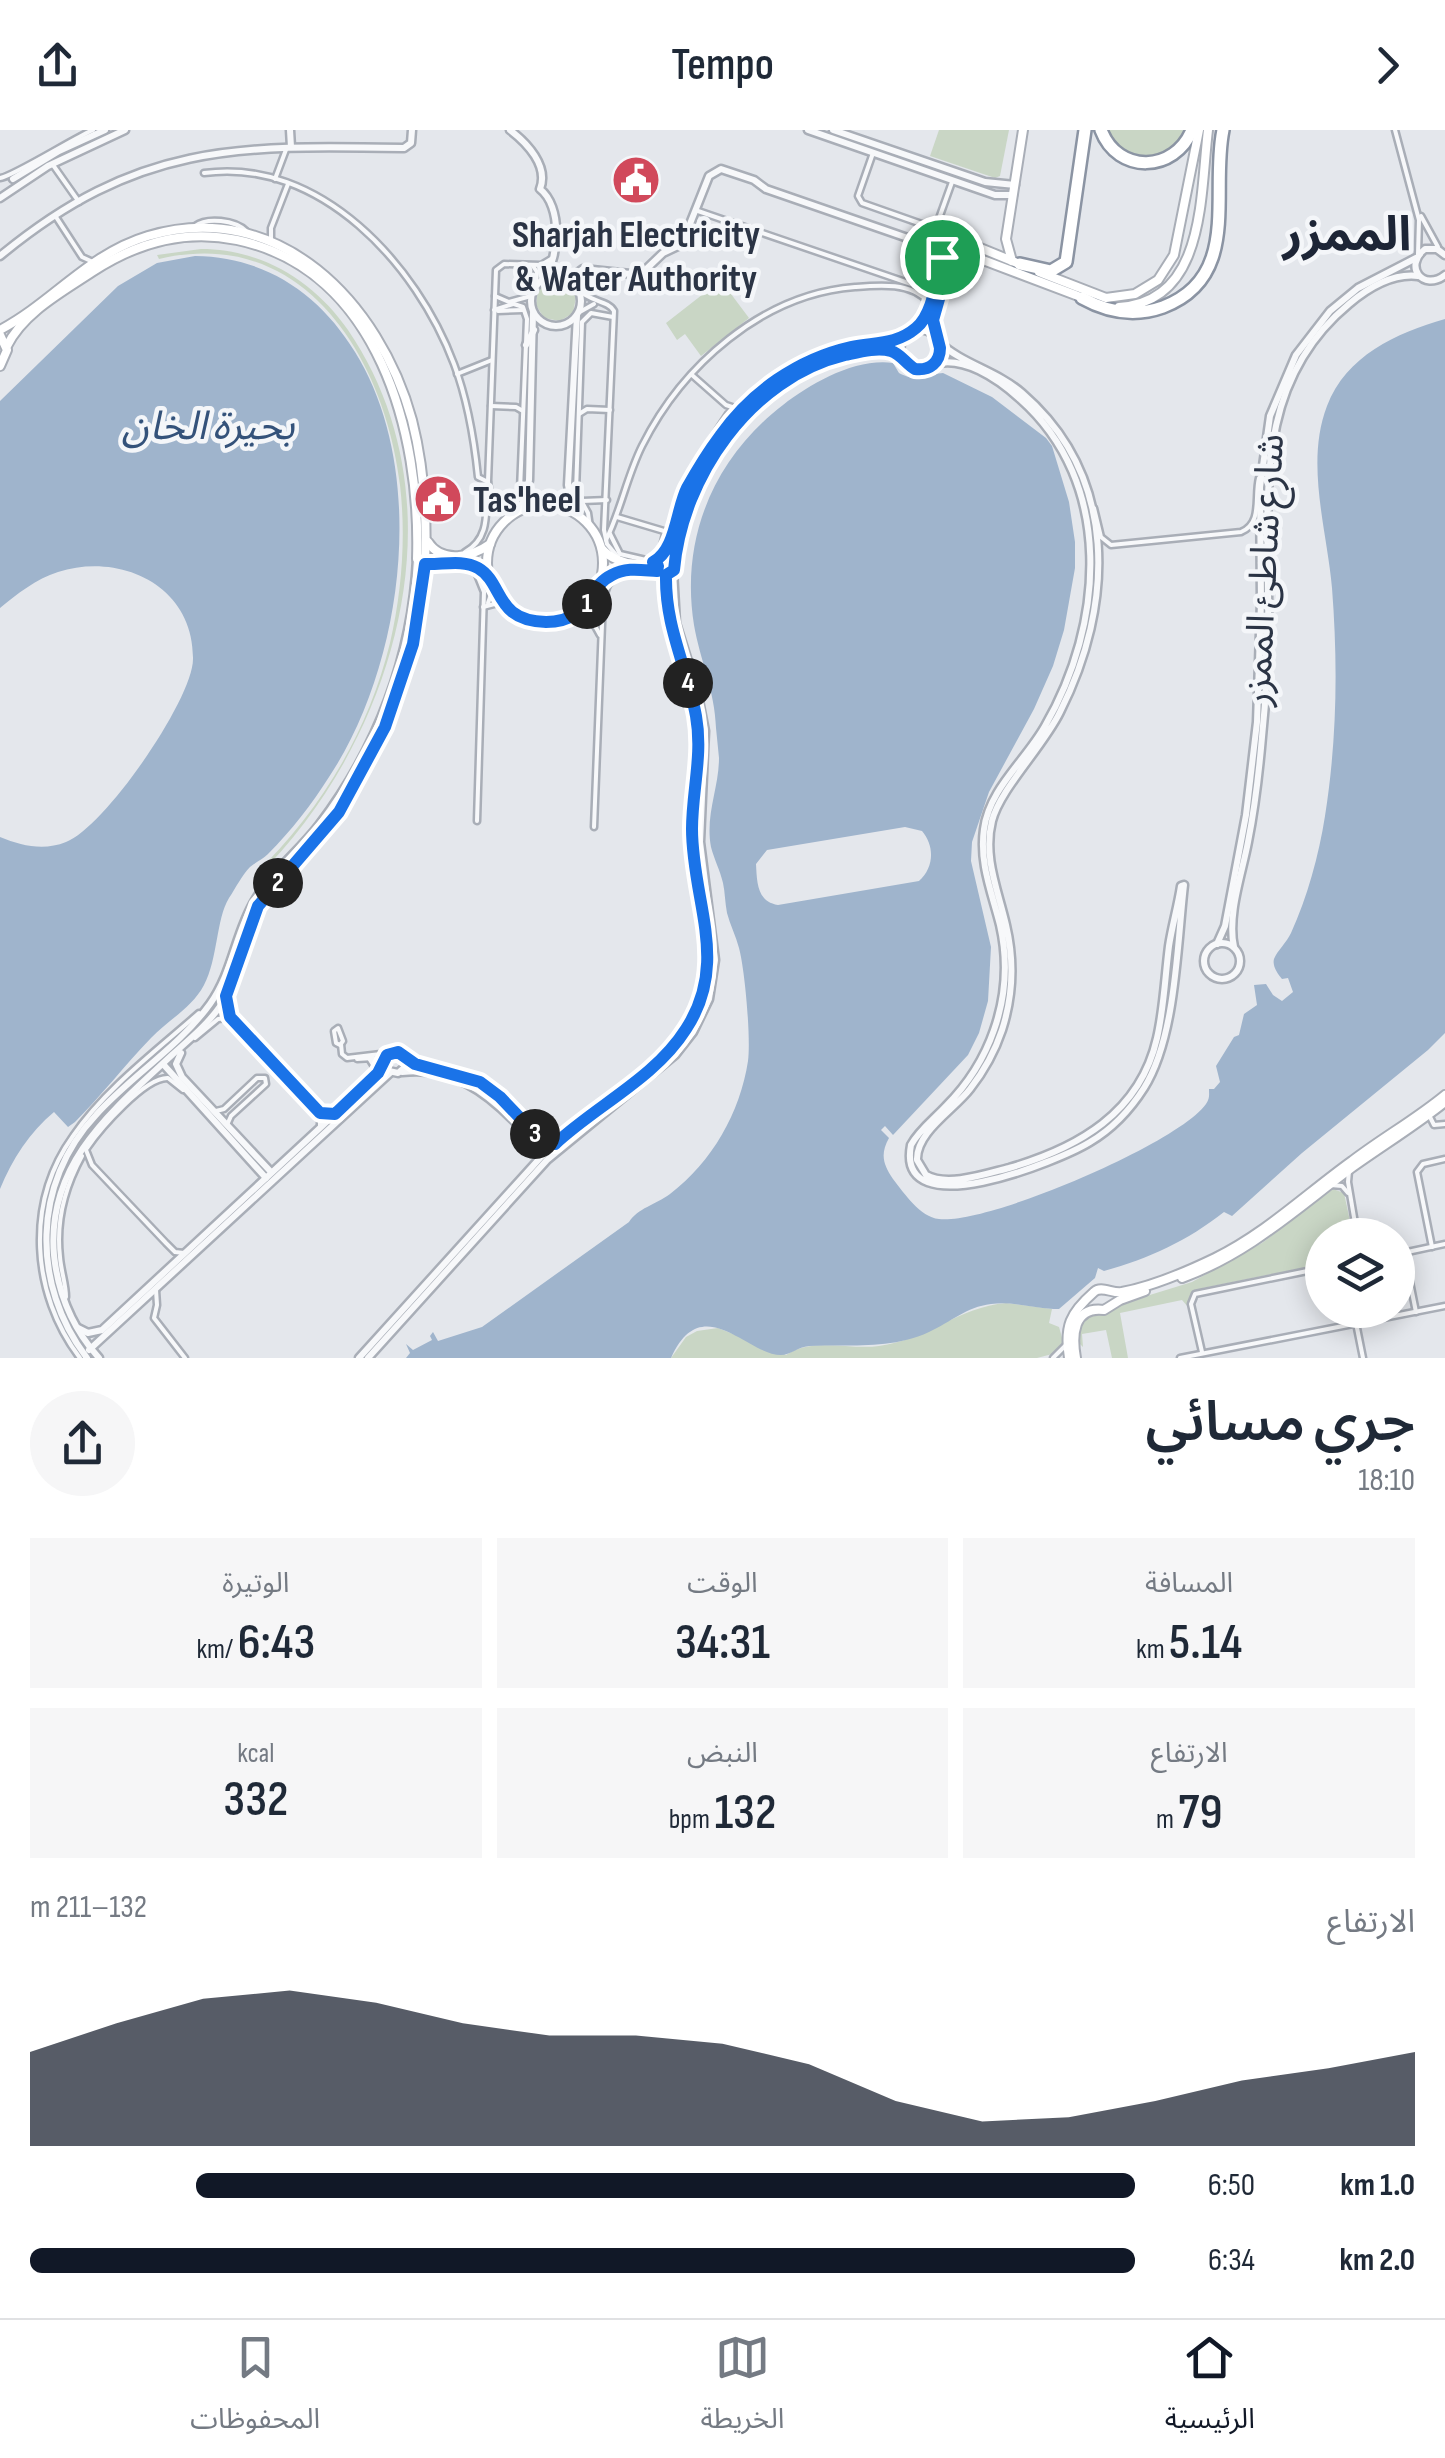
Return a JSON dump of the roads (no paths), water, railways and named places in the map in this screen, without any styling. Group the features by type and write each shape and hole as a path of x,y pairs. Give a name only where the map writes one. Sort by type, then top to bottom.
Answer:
{"highway":[{"path":"1016,263 1051,271 1066,262 1085,130"},
{"path":"1102,130 1120,155 1147,163 1176,154 1195,130"},
{"path":"1082,298 1109,310 1145,311 1179,298 1200,280 1218,242 1223,130"}],"main road":[{"path":"1016,263 1006,242 1024,130"},
{"path":"653,567 664,554 706,470 737,425 766,396 800,373 839,357 885,350 902,357 915,369 932,366 939,356 934,312 948,247 962,242 1106,298 1128,296 1153,284 1174,255 1195,130"},
{"path":"604,544 600,583 590,601 565,618 542,622 520,616 502,602 488,576 490,544 500,526 516,513 548,505 578,516 590,526 604,544 612,558 630,566 670,573 672,535 686,490 732,420 778,379 816,358 905,336 914,330 923,319 944,261 959,254 1109,306 1134,306 1158,297 1176,281 1193,242 1208,130"},
{"path":"0,366 7,346 0,329 93,262 146,237 192,229 249,234 272,242 310,263 342,291 376,336 404,398 418,450 429,545 446,558 475,566 488,576"},
{"path":"7,346 22,324 64,291 128,252 158,241 222,237 260,246 296,262 337,292 342,291"},
{"path":"64,291 64,285 78,273"},
{"path":"318,278 362,328 396,396 414,473 421,562"},
{"path":"914,330 926,330 936,338"},
{"path":"902,357 900,348 905,336"},
{"path":"421,562 426,528"},
{"path":"421,562 470,555 490,544"},
{"path":"600,583 630,566"},
{"path":"1073,1358 1074,1328 1082,1315 1104,1310 1226,1259 1284,1223 1432,1112 1445,1098"},
{"path":"1073,1358 1066,1344 1069,1321 1099,1289 1125,1292 1180,1274 1248,1240 1445,1098"},
{"path":"1109,1293 1110,1305"},
{"path":"1090,1298 1096,1309"}],"street":[{"path":"2,199 13,180 92,130"},
{"path":"13,180 60,151 105,130"},
{"path":"0,178 13,180 126,130"},
{"path":"0,256 78,202 126,176 166,162 212,152 289,147 404,148 412,141 412,130"},
{"path":"487,498 512,499 518,495 531,296 554,256 555,214 550,198 540,189 543,175 532,152 510,130"},
{"path":"808,130 995,195 1014,190"},
{"path":"833,130 1014,190"},
{"path":"1395,130 1421,231 1414,267 1418,276"},
{"path":"272,242 271,228 282,196 280,166 289,147 290,133"},
{"path":"873,153 859,201 931,228 937,224 952,180"},
{"path":"56,162 78,202"},
{"path":"578,516 568,494 574,331 581,299 576,274 583,269 632,276 643,273 658,256 685,242 714,170 754,180 769,190 925,244 944,261"},
{"path":"204,172 238,171 281,182 340,211 387,252 426,307 457,374 477,461 480,470 488,472"},
{"path":"1416,207 1426,230 1444,253"},
{"path":"697,210 923,288 934,284"},
{"path":"56,216 82,256 93,262"},
{"path":"260,238 271,228"},
{"path":"1417,256 1429,248 1444,253"},
{"path":"446,558 469,550 481,539 486,526 499,266 544,264 554,256"},
{"name":"شارع شاطئ الممزر","path":"1217,944 1229,908 1256,734 1262,602 1260,474 1272,408 1288,369 1330,311 1353,292 1417,256"},
{"path":"528,264 537,270 536,286"},
{"path":"862,266 875,285"},
{"path":"856,287 876,272"},
{"name":"شارع شاطئ الممزر","path":"1234,947 1232,928 1253,816 1264,722 1268,646 1267,486 1275,426 1299,365 1336,316 1362,294 1400,276 1418,276 1433,282 1445,275"},
{"path":"544,278 562,276 588,299 610,304 614,317 604,544"},
{"path":"604,544 642,446 662,412 691,374 730,338 777,310 820,293 875,285 913,292 925,297 929,304"},
{"path":"495,296 554,326 565,325 587,306 599,303"},
{"path":"494,312 531,296"},
{"path":"494,312 530,312"},
{"path":"516,513 528,491 529,477 534,329 530,312"},
{"path":"590,526 576,491 582,322 586,314 614,317"},
{"path":"526,345 534,329"},
{"path":"574,331 581,345"},
{"path":"936,338 953,354 999,375 1039,408 1072,453 1094,506 1101,537 1111,545 1242,532 1255,520 1260,474"},
{"path":"457,374 492,360"},
{"path":"932,366 944,362 969,367 1004,386 1034,412 1073,470 1091,538 1086,615 1068,678 1044,728 997,793 985,820 984,865 1004,953 997,1033"},
{"path":"691,374 726,405 735,408"},
{"path":"708,456 709,438 728,414 754,397"},
{"path":"516,407 524,402"},
{"path":"579,404 587,409 610,410"},
{"path":"726,405 728,414"},
{"path":"490,406 523,411"},
{"path":"578,414 587,409"},
{"path":"568,473 577,456"},
{"path":"522,460 529,477"},
{"path":"477,461 479,478 488,482"},
{"path":"488,482 490,494 496,499"},
{"path":"528,491 537,498 568,494"},
{"path":"580,501 607,500"},
{"path":"1094,506 1096,589 1079,668 1056,721 1002,798 992,822 992,872 1006,923 1011,964 1008,1004 973,1080 911,1145 912,1167 926,1183 942,1187 997,1178 1050,1162 1092,1141 1129,1108 1156,1066 1166,1029 1182,884 1173,943"},
{"path":"607,511 672,535 659,554 645,560 620,554 612,543 611,530"},
{"path":"85,1352 54,1298 46,1251 47,1216 64,1161 208,1006 226,976 246,918 329,811 374,734 404,649 421,562"},
{"path":"458,563 472,569 482,580 485,605 476,821"},
{"path":"594,826 605,592 613,579 630,566"},
{"path":"368,1358 547,1160 693,1032 713,986 715,953 692,825 698,734 691,694 671,631 670,573"},
{"path":"485,605 493,588"},
{"path":"485,605 502,602"},
{"path":"578,612 597,628 601,644"},
{"path":"259,1164 176,1068 178,1056 226,996 262,894"},
{"path":"1217,944 1234,947 1240,956 1240,967 1234,975 1220,979 1210,974 1204,960 1208,950 1217,944"},
{"path":"226,996 226,1009 232,1020 320,1113 335,1114"},
{"path":"104,1336 100,1358 85,1352 54,1315 41,1261 43,1208 57,1162 80,1126 208,1006"},
{"path":"85,1352 64,1302 55,1258 56,1212 69,1171 93,1129 151,1075 220,1018 232,1020"},
{"path":"541,1157 533,1142 479,1089 423,1072 396,1072 370,1058 346,1060 340,1048 348,1058 400,1052 406,1060 480,1082 542,1141 555,1144"},
{"path":"76,1326 88,1333 102,1330 254,1187 271,1177 373,1078 388,1054"},
{"path":"370,1058 375,1066 373,1078"},
{"path":"85,1352 271,1177 406,1060"},
{"path":"163,1064 271,1177"},
{"path":"360,1358 541,1157 656,1068"},
{"path":"151,1075 174,1076"},
{"path":"64,1302 60,1225 74,1171 93,1129 154,1080 163,1077 190,1095"},
{"path":"212,1110 224,1109 258,1078 265,1078 266,1084 231,1116 227,1125"},
{"path":"132,1100 134,1091"},
{"path":"240,1094 247,1102"},
{"path":"1432,1112 1432,1124 1445,1124"},
{"path":"320,1113 320,1128"},
{"path":"80,1126 93,1129"},
{"path":"86,1150 92,1165 166,1243 175,1252 185,1253"},
{"path":"1432,1247 1417,1172 1422,1164 1445,1159"},
{"path":"259,1164 282,1164"},
{"path":"254,1187 259,1164"},
{"path":"74,1171 92,1165"},
{"path":"1350,1170 1354,1218"},
{"path":"1330,1185 1342,1186 1350,1197"},
{"path":"43,1208 47,1216"},
{"path":"166,1243 174,1263"},
{"path":"1415,1250 1445,1244"},
{"path":"41,1261 46,1251"},
{"path":"1202,1354 1191,1301 1198,1292 1305,1271"},
{"path":"156,1288 154,1319 184,1358"},
{"path":"146,1297 156,1299"},
{"path":"1415,1308 1416,1312 1445,1306"},
{"path":"1180,1358 1335,1328"},
{"path":"1357,1328 1363,1358"},
{"path":"1055,1358 1066,1344"}],"water":[{"name":"بحيرة الخان","path":"195,256 244,263 288,282 325,312 355,352 378,400 393,453 399,509 398,567 390,624 375,680 355,731 308,807 268,854 247,870 229,898 209,975 199,993 151,1038 75,1122 68,1127 54,1112 45,1120 22,1147 0,1189 0,837 41,847 66,842 83,831 123,788 163,731 189,678 193,659 190,633 181,612 167,594 129,571 82,567 58,572 34,583 0,608 0,401 118,286 157,263"},
{"path":"1445,319 1445,1033 1232,1216 1224,1212 1182,1240 1137,1260 1104,1271 1098,1268 1095,1278 1059,1309 991,1304 900,1342 809,1346 781,1355 710,1327 696,1328 683,1338 671,1358 406,1358 410,1353 406,1344 413,1350 432,1340 433,1332 438,1341 482,1327 637,1213 670,1194 711,1152 738,1099 748,1061 747,1004 739,948 711,847 710,824 719,758 713,701 694,625 691,593 692,561 707,502 738,450 759,426 807,388 849,368 879,362 893,363 899,373 912,378 943,373 992,397 1046,438 1069,502 1075,568 1064,630 1034,709 989,792 972,842 971,861 991,947 988,1001 979,1033 968,1055 893,1135 885,1126 881,1130 889,1138 884,1154 887,1169 913,1204 939,1219 963,1217 1037,1196 1080,1178 1160,1139 1189,1120 1206,1104 1209,1089 1220,1082 1216,1066 1239,1035 1244,1014 1257,1005 1254,985 1266,984 1282,1001 1293,992 1288,978 1282,979 1277,972 1274,959 1297,920 1316,861 1334,731 1334,617 1319,497 1321,428 1336,388 1360,360 1391,339","holes":["905,827 922,831 931,857 928,870 919,881 778,905 766,900 760,890 756,864 767,850"]}],"place":[{"name":"Sharjah Electricity & Water Authority","path":"636,180"},
{"name":"Tas'heel","path":"438,499"}],"district":[{"name":"الممزر","path":"1347,233"}]}
